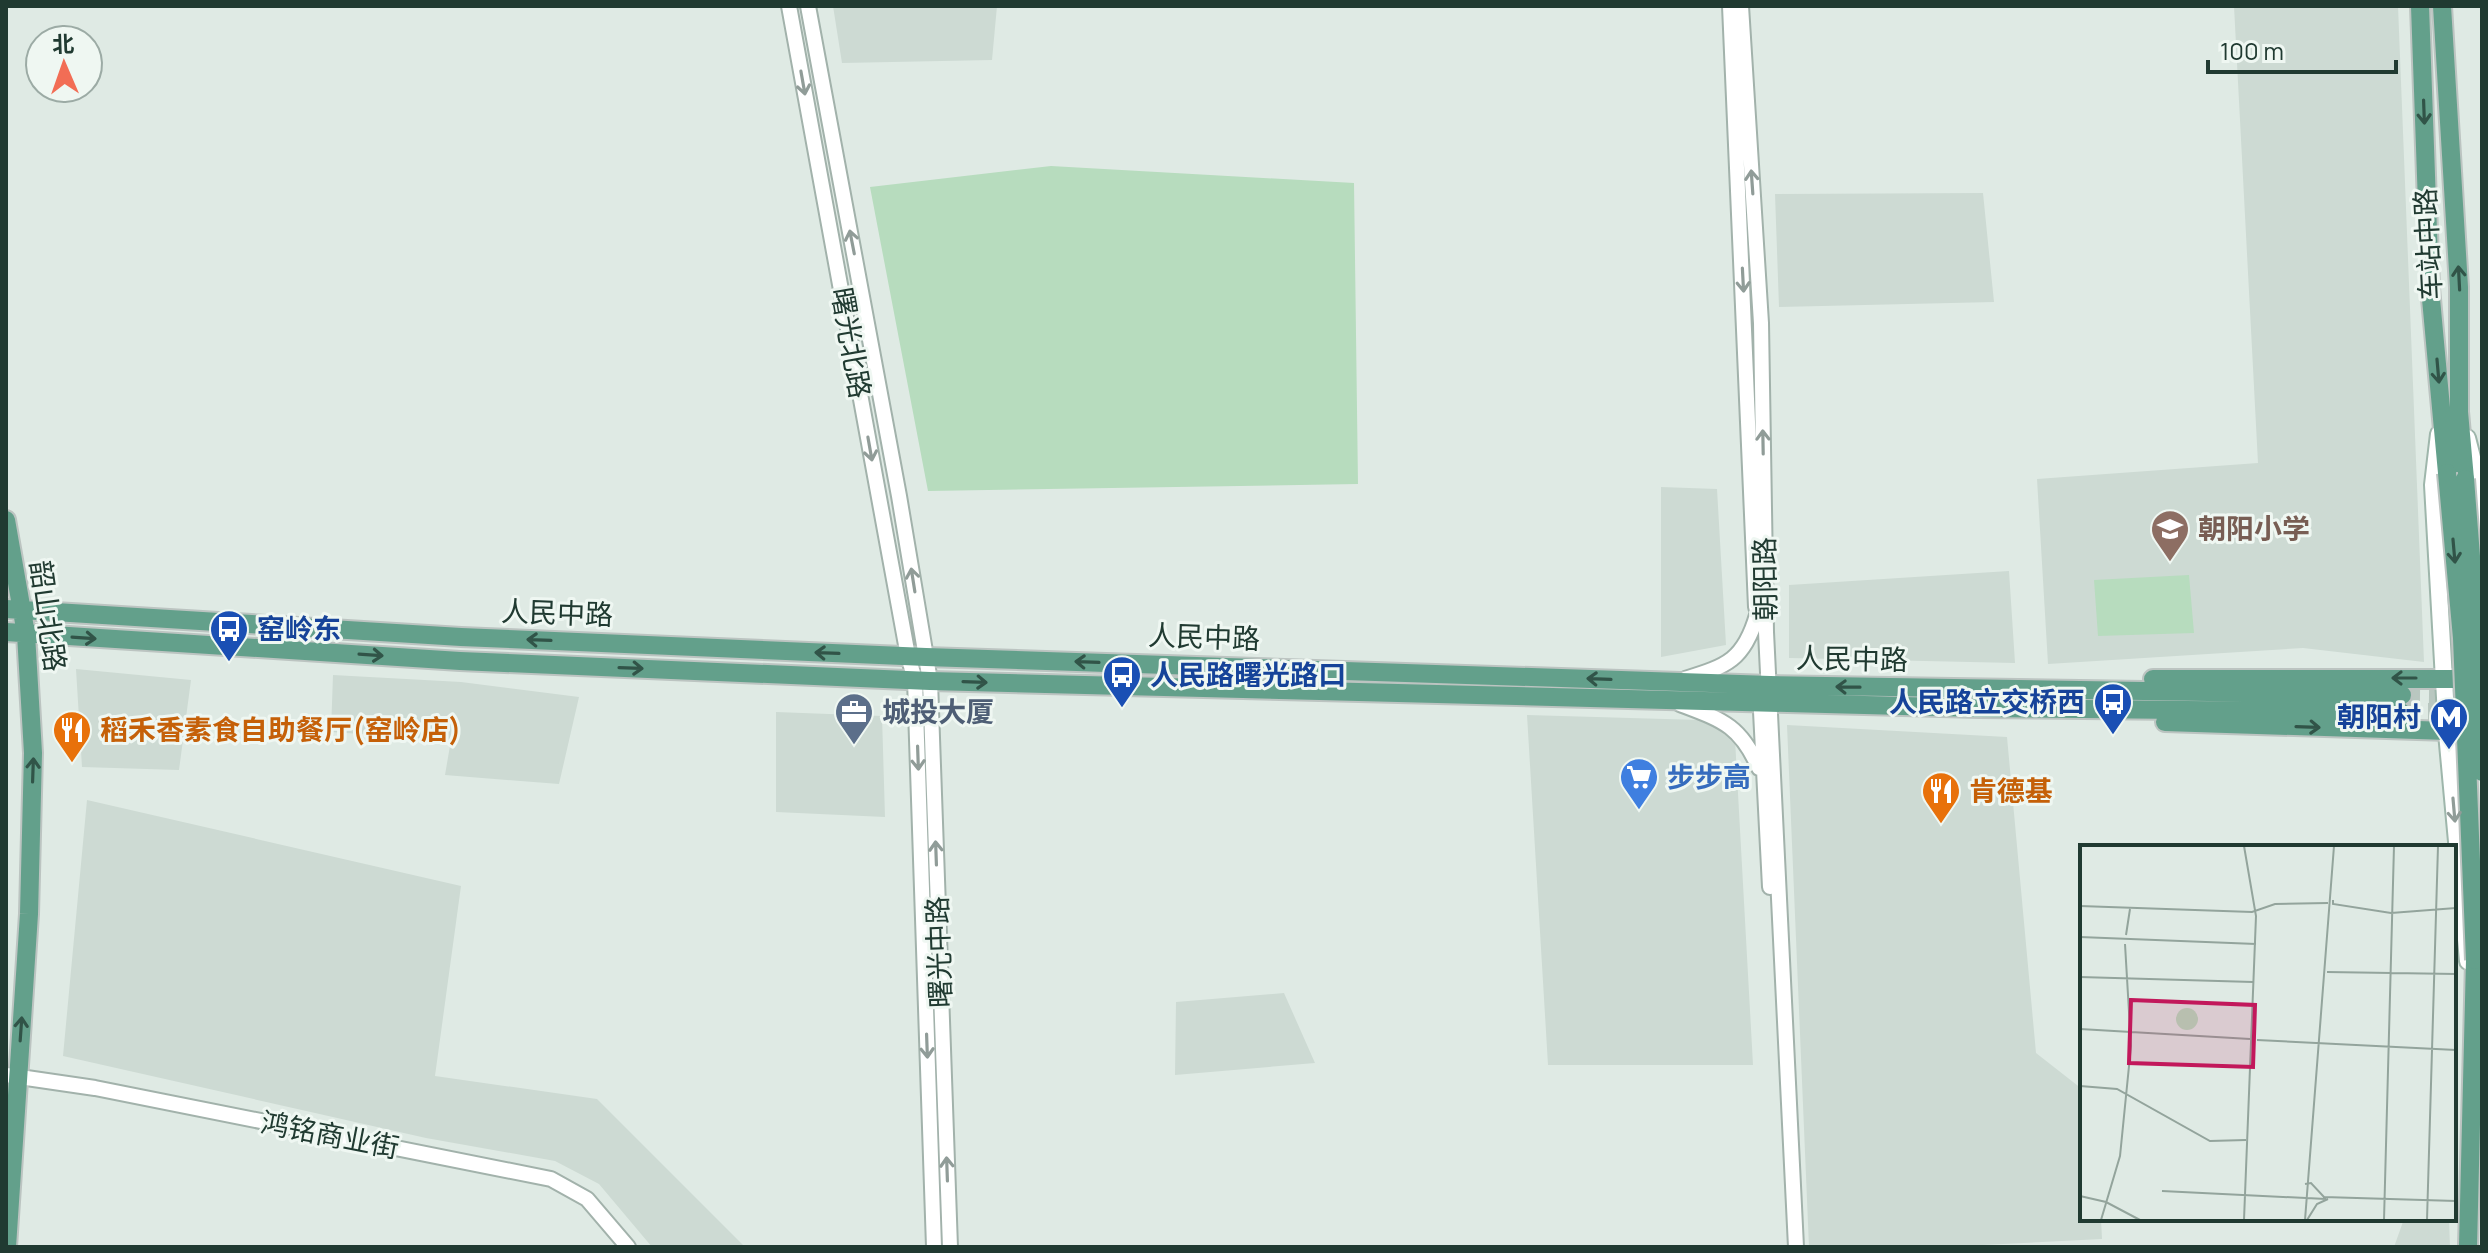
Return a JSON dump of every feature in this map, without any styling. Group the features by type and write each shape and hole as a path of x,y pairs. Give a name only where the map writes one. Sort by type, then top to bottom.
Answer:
{"main road":[{"name":"车站中路","path":"2420,6 2430,288 2450,412 2465,479 2478,647 2482,772"},
{"name":"车站中路","path":"2442,6 2459,287 2447,473 2462,638 2475,960 2468,1247"},
{"path":"2450,412 2477,477 2482,551"},
{"path":"2450,412 2433,485 2447,733 2475,1017"},
{"name":"韶山北路","path":"6,520 13,610 26,634 33,753 29,914 12,1076 7,1247"},
{"name":"人民中路","path":"6,632 460,661 923,680 1668,700 1765,693 1969,689 2401,703 1979,708 1765,693 1677,682 917,657 461,637 13,610"},
{"path":"1969,689 2030,680 2482,679"},
{"path":"1979,708 2046,717 2482,732"}],"street":[{"name":"曙光北路","path":"789,6 923,680"},
{"name":"曙光北路","path":"808,6 899,496 917,657"},
{"name":"朝阳路","path":"1730,6 1757,615 1765,693 1796,1247"},
{"name":"朝阳路","path":"1741,6 1761,323 1766,632 1764,782 1788,1247"},
{"path":"1677,682 1717,669 1739,655 1750,638 1757,615"},
{"name":"曙光中路","path":"923,680 934,1247"},
{"name":"曙光中路","path":"923,680 950,1247"},
{"path":"1668,700 1709,715 1737,730 1749,745 1764,782"},
{"name":"鸿铭商业街","path":"12,1076 95,1088 551,1179 587,1199 628,1247"}],"shaded area":[{"path":"833,6 997,6 992,60 842,63"},
{"path":"2234,6 2398,6 2424,662 2303,648 2048,664 2037,479 2258,463"},
{"path":"1983,193 1994,302 1779,307 1775,194"},
{"path":"1661,487 1717,489 1726,645 1661,657"},
{"path":"2009,571 2015,663 1789,658 1789,585"},
{"path":"76,669 191,680 179,770 82,767"},
{"path":"333,675 461,682 579,697 559,784 445,775 451,740 331,732"},
{"path":"776,712 882,716 885,817 776,812"},
{"path":"1527,715 1734,721 1753,1065 1548,1065"},
{"path":"1787,725 2007,737 2036,1053 2080,1087 2080,1221 2101,1221 2102,1239 1942,1247 1809,1247"},
{"path":"87,800 461,886 435,1076 597,1099 745,1247 652,1247 599,1184 555,1161 426,1138 63,1056"},
{"path":"1284,993 1315,1063 1175,1075 1176,1002"},
{"path":"2403,1221 2449,1221 2450,1247 2394,1247"}],"green space":[{"path":"1051,166 1354,183 1358,484 928,491 870,187"},
{"path":"2189,575 2194,633 2098,636 2094,580"}],"tunnel":[{"path":"2402,695 2479,696"},
{"path":"2401,712 2462,712"}],"place":[{"name":"朝阳小学","path":"2170,563"},
{"name":"窑岭东","path":"229,663"},
{"name":"人民路曙光路口","path":"1122,709"},
{"name":"人民路立交桥西","path":"2113,736"},
{"name":"城投大厦","path":"854,746"},
{"name":"朝阳村","path":"2449,751"},
{"name":"稻禾香素食自助餐厅(窑岭店)","path":"72,764"},
{"name":"步步高","path":"1639,811"},
{"name":"肯德基","path":"1941,825"}]}
